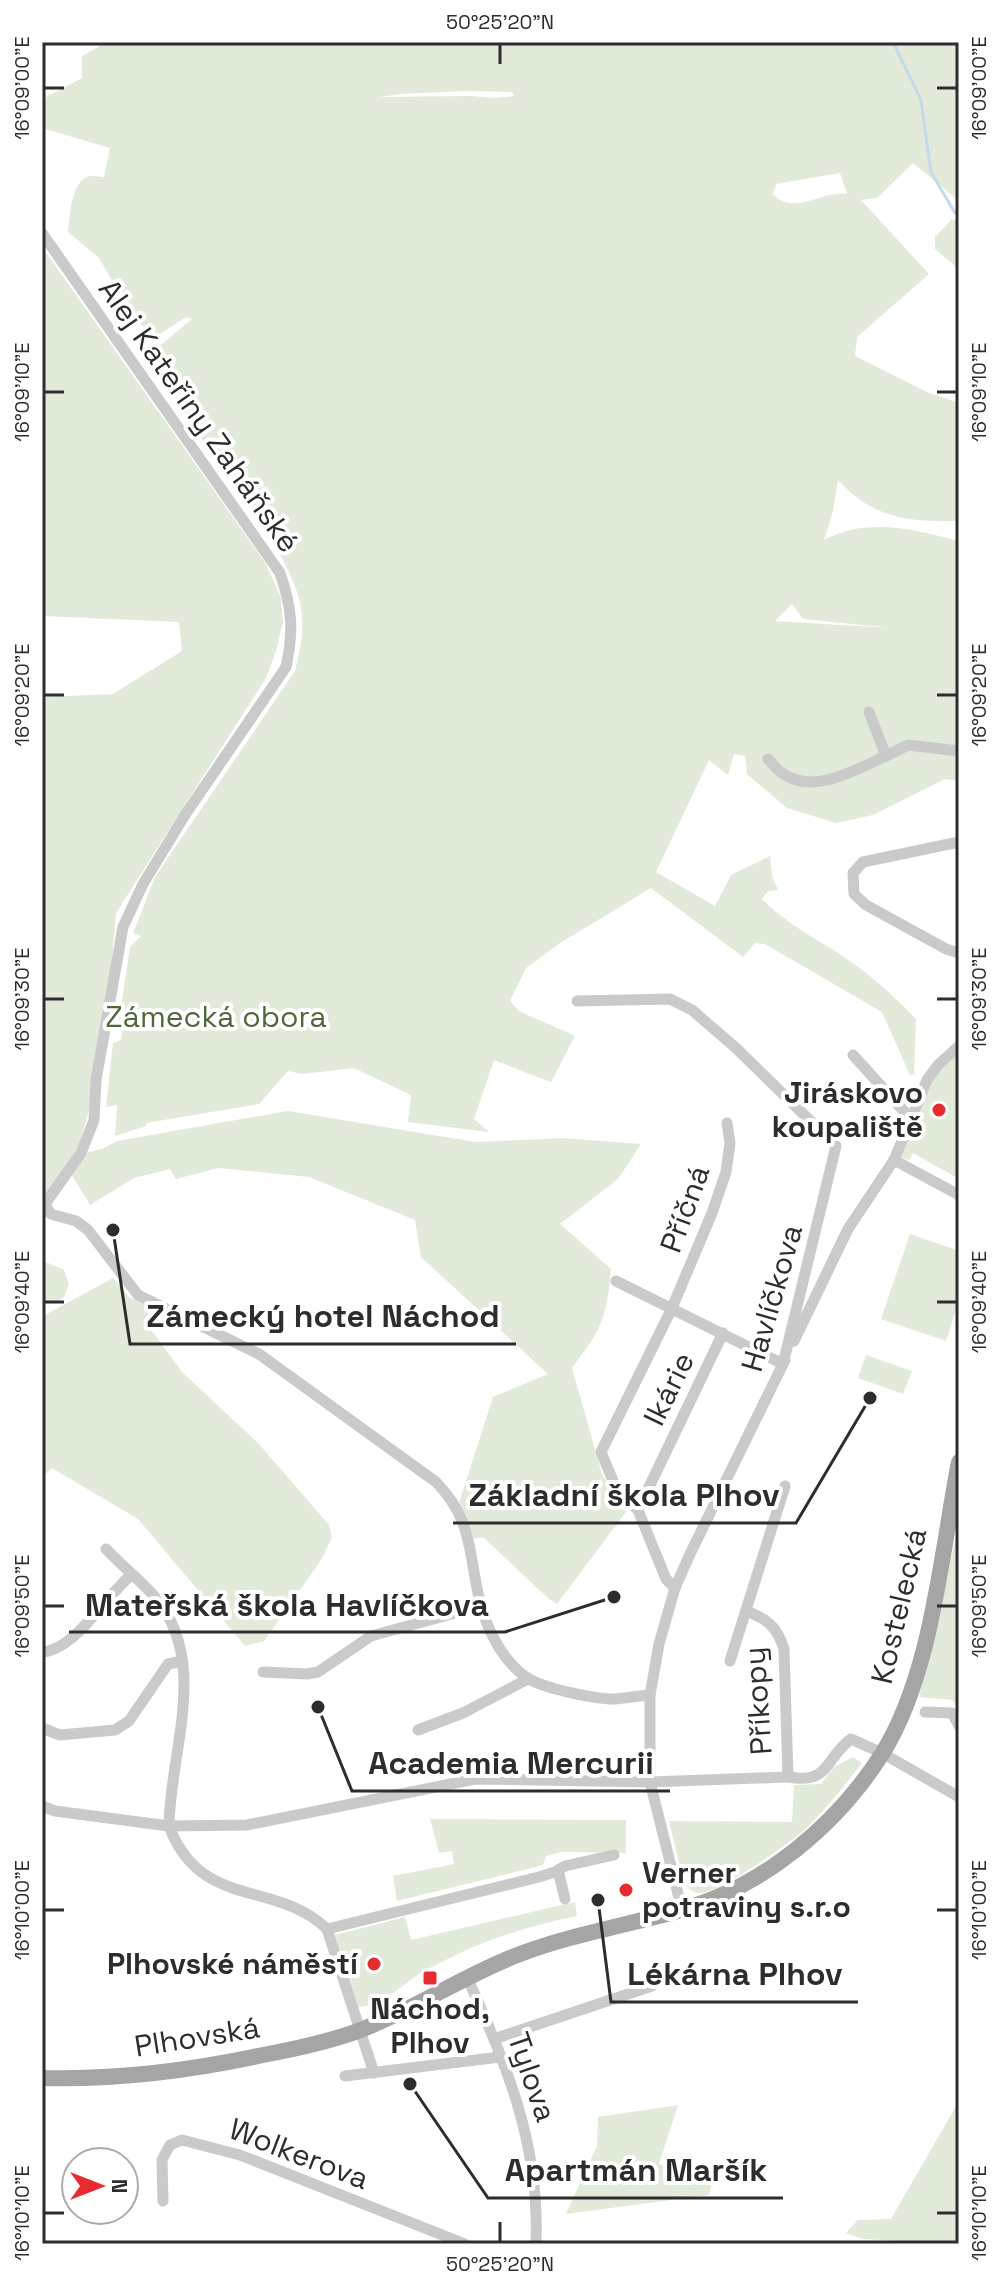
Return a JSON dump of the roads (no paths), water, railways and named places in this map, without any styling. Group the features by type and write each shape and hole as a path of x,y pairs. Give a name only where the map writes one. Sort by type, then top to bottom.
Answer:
{"main road":[{"name":"Kostelecká","path":"467,1977 559,1940 682,1910 740,1887 786,1857 842,1804 882,1753 903,1711 920,1659 937,1587 959,1462"},
{"path":"359,2030 467,1977"},
{"name":"Plhovská","path":"42,2078 105,2078 176,2072 309,2045 359,2030"}],"street":[{"name":"Alej Kateřiny Zaháňské","path":"42,233 280,573 291,606 291,643 286,667 185,815 143,884 123,927 96,1080 94,1120 81,1153 47,1201 46,1207 51,1214 76,1221 88,1230 138,1295 259,1354 436,1482 449,1496 466,1526 481,1606"},
{"path":"869,712 886,756"},
{"path":"768,759 783,775 805,781 834,781 908,745 959,751"},
{"path":"959,842 863,862 853,873 854,894 866,905 946,949 959,953"},
{"name":"Havlíčkova","path":"577,1001 670,999 683,1004 736,1048 797,1106 833,1141 836,1152 783,1364 675,1588 659,1644 650,1695 650,1782 682,1910"},
{"path":"616,1281 783,1364 848,1229 894,1160 927,1080 959,1046"},
{"path":"853,1055 910,1118"},
{"name":"Příčná","path":"638,1510 616,1488 601,1452 672,1308 726,1172 730,1143 727,1123"},
{"path":"894,1160 959,1195"},
{"name":"Ikárie","path":"638,1510 723,1333"},
{"name":"Příkopy","path":"730,1661 785,1486"},
{"path":"638,1510 666,1579 675,1588"},
{"path":"106,1549 154,1596 178,1636 184,1697 169,1826 176,1845 190,1863 209,1878 234,1890 298,1909 316,1918 327,1929 374,2073"},
{"path":"42,1652 53,1651 86,1625 116,1587 131,1575"},
{"path":"263,1672 318,1672 371,1636 481,1606 495,1641 507,1659 528,1679 612,1699 650,1695"},
{"name":"Příkopy","path":"169,1826 247,1825 475,1779 650,1782 788,1777 784,1649 778,1632 770,1622 746,1611"},
{"path":"42,1728 60,1735 115,1730 129,1721 168,1664 182,1661"},
{"path":"418,1730 463,1713 528,1679"},
{"path":"925,1712 952,1713 959,1726"},
{"path":"788,1777 804,1779 820,1775 851,1739 959,1797"},
{"path":"42,1806 55,1811 169,1826"},
{"path":"327,1929 614,1855"},
{"path":"558,1870 565,1899"},
{"name":"Tylova","path":"467,1977 494,2039 527,2135 532,2160 536,2244"},
{"path":"494,2039 652,1986"},
{"path":"345,2076 500,2057"},
{"name":"Wolkerova","path":"163,2201 162,2160 170,2145 182,2140 240,2155 465,2244"}],"waterway":[{"path":"893,42 921,100 931,172 959,215"}],"place":[{"name":"Jiráskovo koupaliště","path":"939,1110"},
{"name":"Zámecký hotel Náchod","path":"113,1230"},
{"name":"Základní škola Plhov","path":"870,1398"},
{"name":"Mateřská škola Havlíčkova","path":"614,1597"},
{"name":"Academia Mercurii","path":"318,1707"},
{"name":"Verner potraviny s.r.o","path":"626,1890"},
{"name":"Lékárna Plhov","path":"598,1900"},
{"name":"Plhovské náměstí","path":"374,1964"},
{"name":"Náchod, Plhov","path":"430,1978"},
{"name":"Apartmán Maršík","path":"410,2084"}],"park label":[{"name":"Zámecká obora","path":"216,1017"}]}
